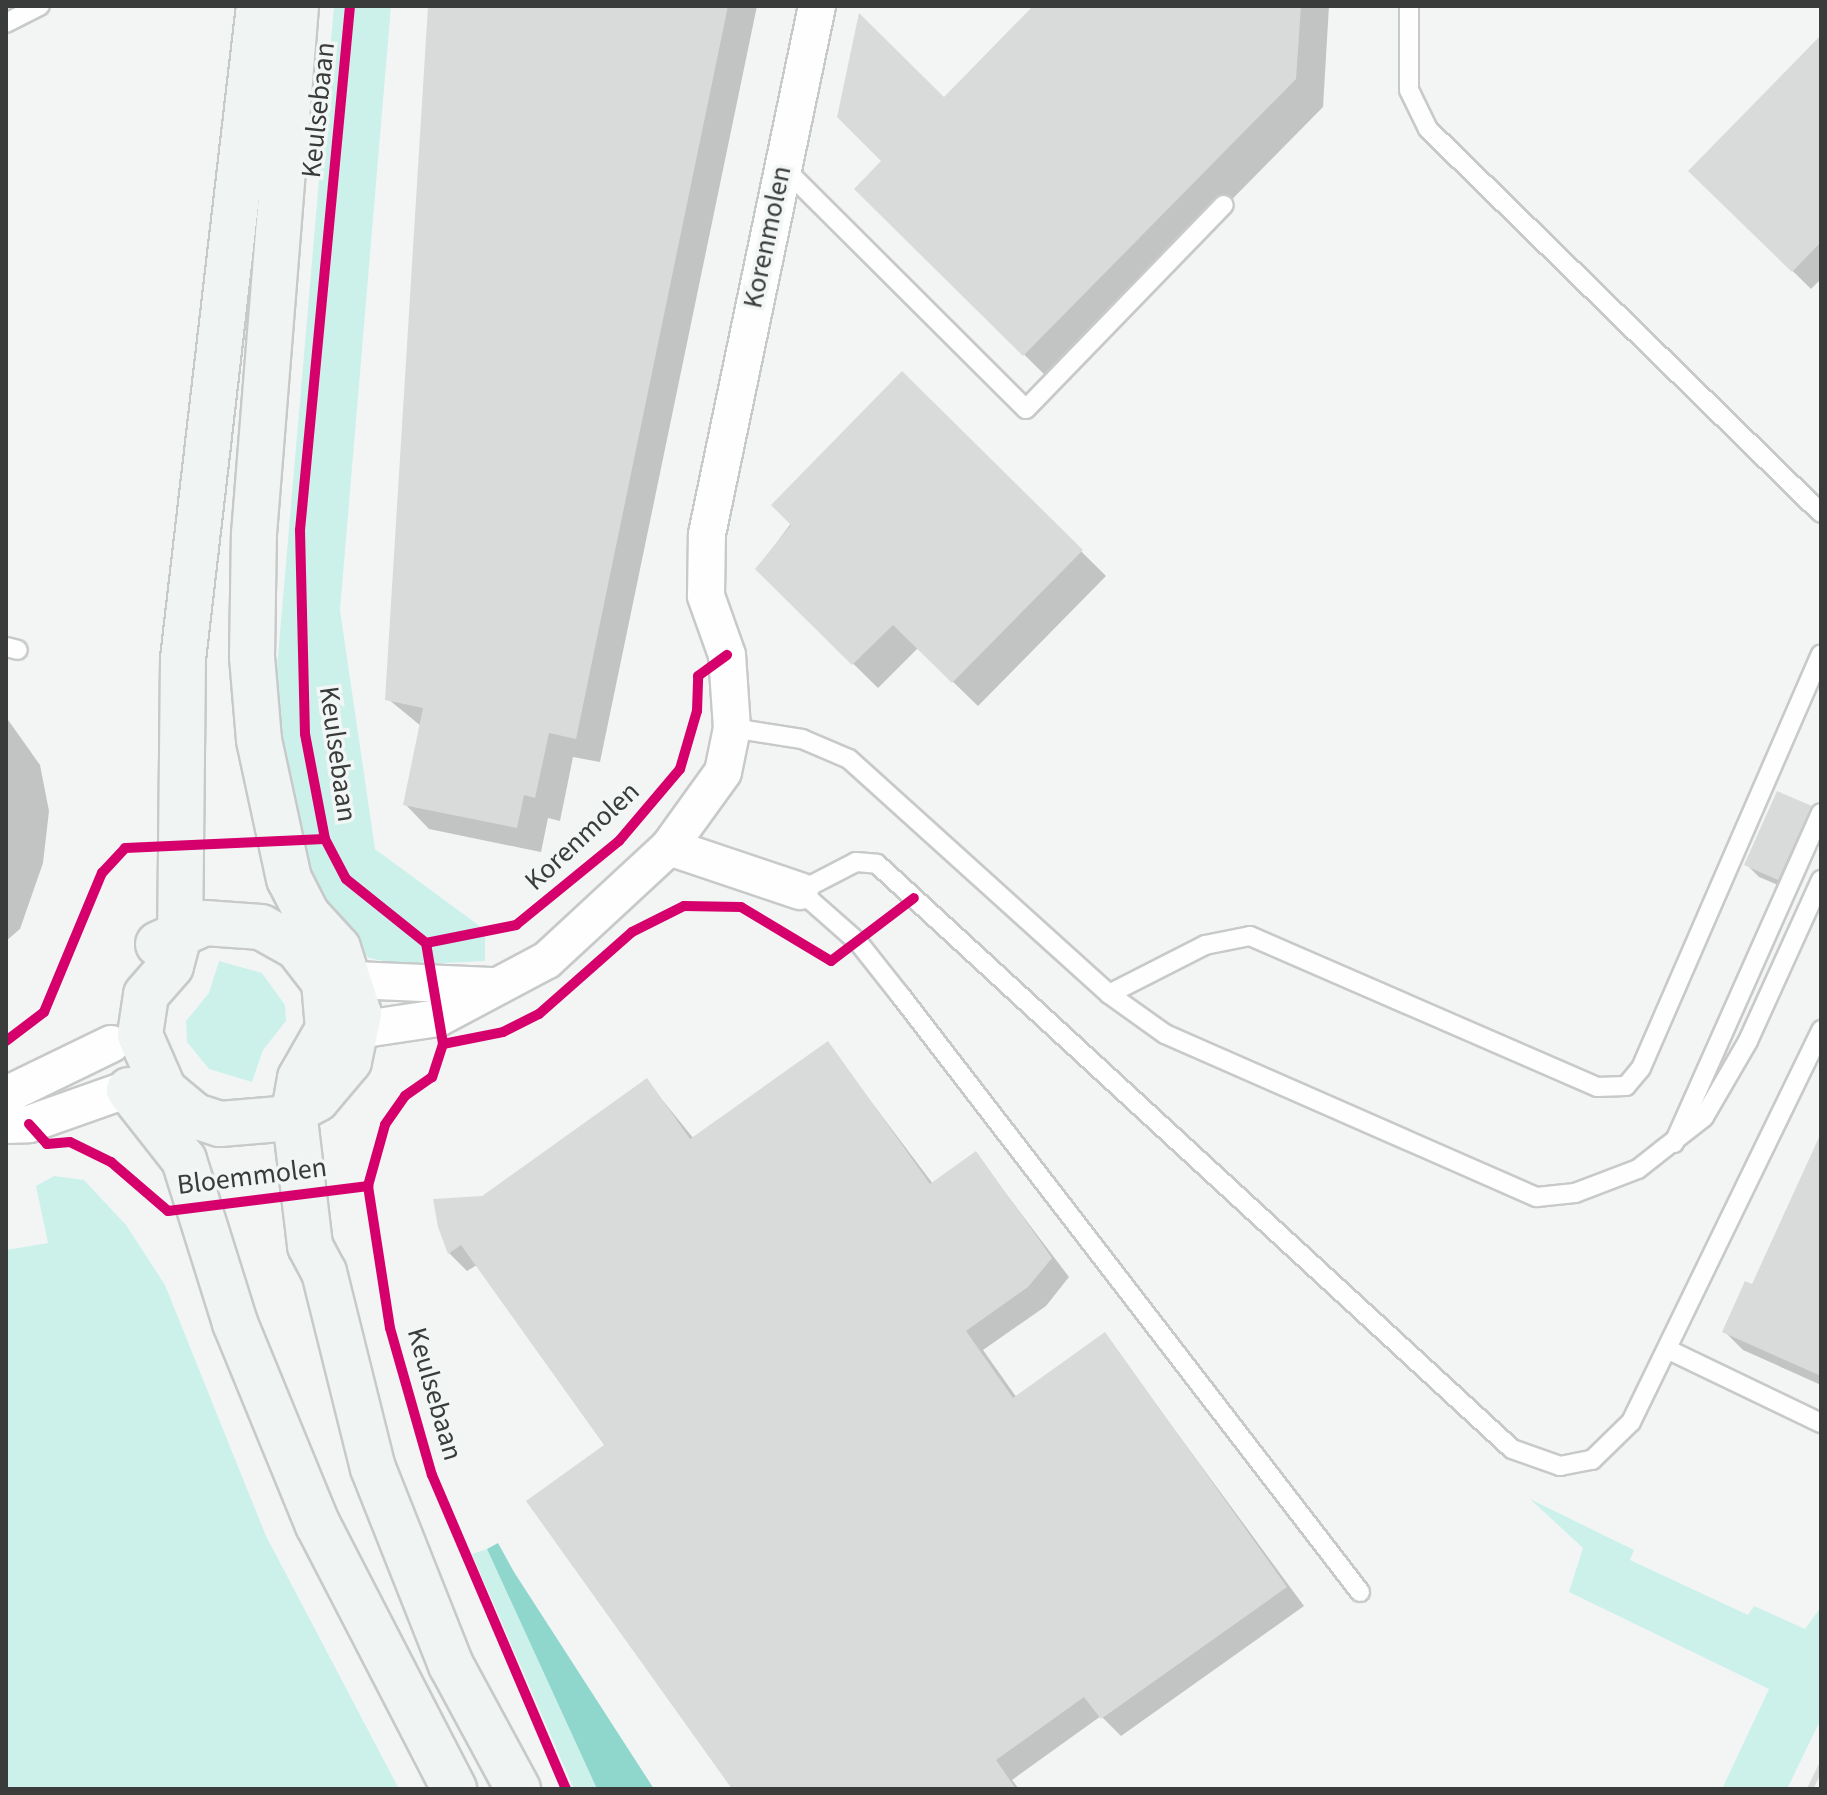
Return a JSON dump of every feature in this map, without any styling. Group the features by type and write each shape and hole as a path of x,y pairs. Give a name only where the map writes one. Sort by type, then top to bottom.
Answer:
{"main road":[{"path":"143,1086 141,1012 171,966 166,940 161,777 176,749 259,6"},
{"name":"Keulsebaan","path":"292,924 251,776 259,740 254,534 296,6"},
{"path":"184,1129 256,1124 306,1105 349,1061 358,1030 339,981 292,924 222,921 166,940 119,995 111,1044 143,1086 184,1129 235,1323 255,1361 318,1525 454,1789"},
{"path":"339,981 328,1029 300,1078 332,1242 324,1272 373,1468 451,1665 518,1789"}],"street":[{"name":"Korenmolen","path":"358,1030 438,1018 491,986 547,960 669,847 723,772 732,728 727,655 706,596 707,534 817,6"},
{"path":"669,847 800,891"},
{"name":"Korenmolen","path":"339,981 491,986"},
{"path":"6,1095 111,1044"},
{"path":"6,1125 29,1124 143,1086"}],"lane":[{"path":"6,23 40,6"},
{"path":"1409,6 1409,90 1428,129 1821,513"},
{"path":"782,166 1026,409 1224,205"},
{"path":"1109,994 1205,945 1250,936 1597,1087 1626,1086 1641,1068 1821,655"},
{"path":"732,728 802,739 849,759 1109,994 1185,1044 1521,1194 1575,1193 1671,1149 1721,1093 1821,880"},
{"path":"1671,1149 1821,813"},
{"path":"1360,1592 884,974 800,891 856,862 877,864 1512,1449 1560,1466 1592,1460 1631,1422 1669,1350 1821,1030"},
{"path":"1669,1350 1821,1423"}],"shaded area":[{"path":"334,6 391,6 340,610 375,849 485,930 485,961 402,965 369,958 317,909 289,811 276,679"},
{"path":"219,961 262,973 285,1005 286,1021 263,1050 252,1082 209,1069 187,1042 186,1021 209,993"},
{"path":"54,1176 84,1180 126,1225 165,1285 266,1536 399,1789 6,1789 6,1250 48,1243 36,1186"},
{"path":"1530,1499 1634,1550 1630,1560 1748,1615 1754,1606 1805,1629 1821,1607 1821,1719 1787,1789 1722,1789 1769,1689 1569,1592 1583,1548"},
{"path":"487,1549 597,1789 574,1789 472,1554"}],"water":[{"path":"498,1543 654,1789 597,1789 487,1549"}],"building":[{"path":"428,6 728,6 576,739 549,733 535,798 524,795 517,828 403,805 423,708 385,700"},
{"path":"1033,6 1301,6 1296,79 1023,356 854,189 881,161 837,117 859,13 944,97"},
{"path":"1821,35 1821,242 1792,272 1688,171"},
{"path":"902,371 1083,550 952,683 893,625 852,665 755,569 791,525 771,505"},
{"path":"1777,791 1812,806 1778,880 1744,865"},
{"path":"828,1041 930,1184 976,1151 1052,1258 1028,1287 966,1331 1013,1398 1105,1332 1287,1587 1101,1719 1084,1697 996,1760 1016,1789 732,1789 526,1501 604,1445 461,1245 448,1254 438,1227 433,1199 482,1196 647,1078 690,1139"},
{"path":"1821,1133 1821,1376 1722,1332 1745,1281 1752,1284"}],"railway":[{"path":"1810,1789 1821,1766"}],"cycle path":[{"path":"350,6 300,530 305,734 325,839 346,879 426,943 443,1044 432,1077 405,1096 385,1125 368,1186 390,1328 432,1475 566,1789"},
{"path":"426,943 516,925 619,841 680,769 697,711 698,676 727,655"},
{"path":"6,1041 44,1012 102,873 125,848 325,839"},
{"path":"443,1044 503,1032 539,1014 632,932 684,906 741,907 831,961 914,898"},
{"name":"Bloemmolen","path":"29,1124 47,1144 70,1142 111,1162 168,1211 368,1186"}]}
